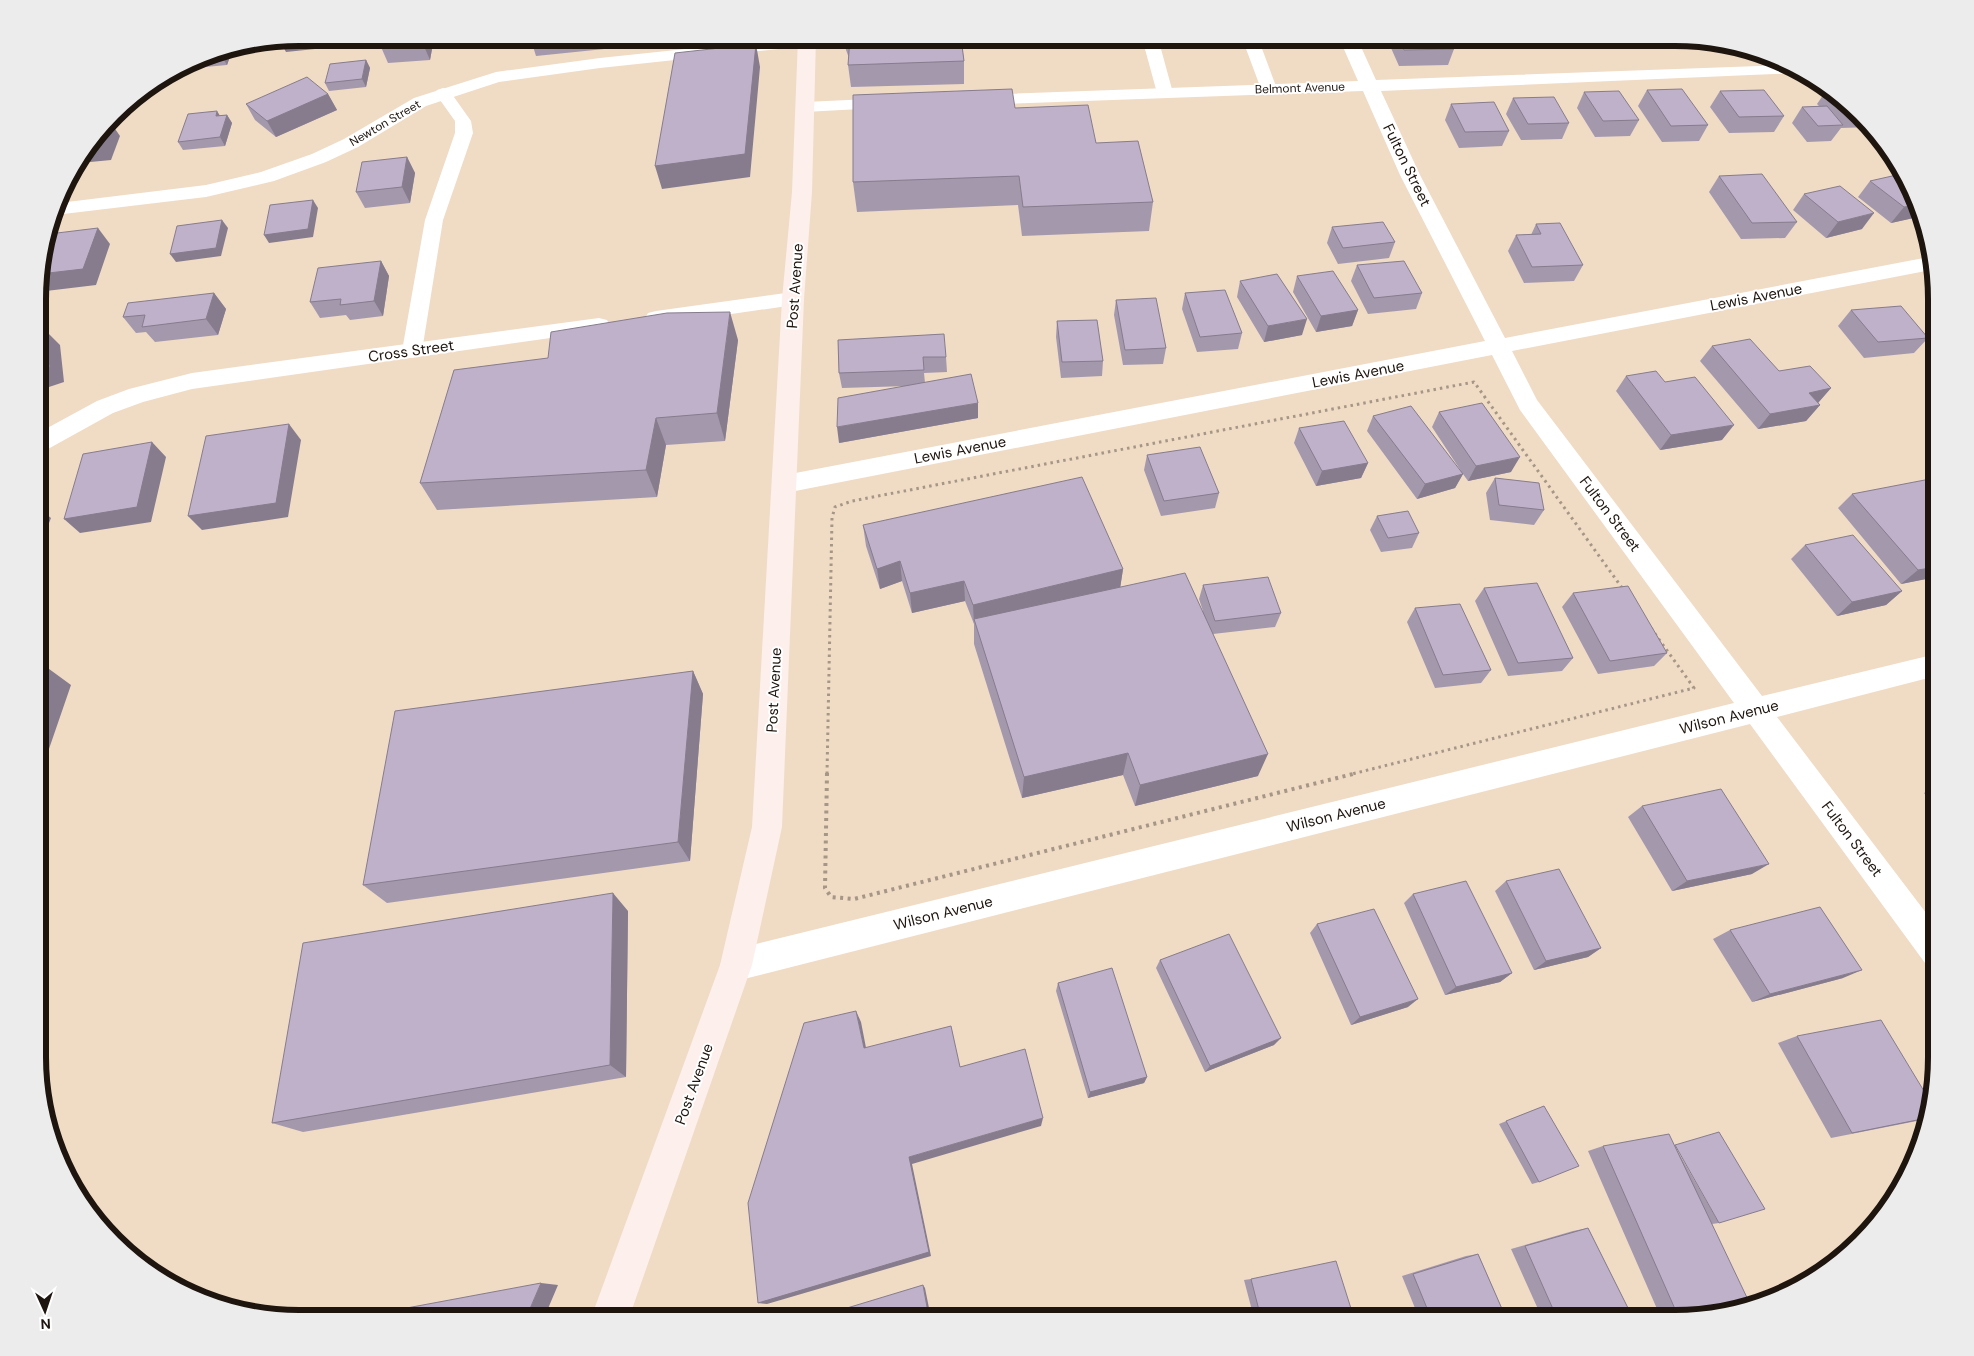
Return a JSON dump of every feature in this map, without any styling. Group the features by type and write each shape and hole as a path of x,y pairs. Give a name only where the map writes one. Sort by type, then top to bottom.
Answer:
{"main road":[{"name":"Post Avenue","path":"613,1310 736,965 767,827 793,299 802,192 807,46"}],"street":[{"name":"Newton Street","path":"63,208 206,191 267,177 319,158 351,143 420,102 496,77 747,46"},
{"name":"Fulton Street","path":"1352,46 1410,175 1500,346 1528,404 1928,941"},
{"name":"Belmont Avenue","path":"963,101 1784,70"},
{"path":"805,107 904,103"},
{"name":"Lewis Avenue","path":"785,484 1926,265"},
{"name":"Cross Street","path":"46,439 104,407 137,395 192,380 793,299"},
{"name":"Wilson Avenue","path":"736,965 1928,667"}],"lane":[{"path":"1152,46 1165,93"},
{"path":"1253,46 1268,89"},
{"path":"412,351 434,220 464,133 463,121 443,93"}],"path":[{"path":"1474,382 1694,688 854,899 831,897 825,888 832,518 835,507 852,501 1474,382"}],"building":[{"path":"738,46 756,46 745,154 655,166 675,53"},
{"path":"849,46 962,46 964,61 848,65"},
{"path":"1402,46 1452,46 1454,49 1404,50"},
{"path":"366,60 362,79 325,83 330,64"},
{"path":"307,77 328,94 267,121 246,104"},
{"path":"1012,89 1015,108 1088,105 1096,143 1138,141 1153,202 1023,207 1019,176 853,182 853,95"},
{"path":"1682,89 1708,125 1671,126 1647,90"},
{"path":"1764,90 1784,116 1739,117 1720,91"},
{"path":"1619,91 1639,120 1603,121 1584,92"},
{"path":"1554,97 1569,123 1528,124 1513,98"},
{"path":"1494,102 1509,131 1465,132 1451,104"},
{"path":"1827,106 1843,125 1818,126 1802,107"},
{"path":"217,111 216,116 227,115 220,137 178,142 188,114"},
{"path":"407,157 402,187 356,192 362,162"},
{"path":"1762,174 1797,222 1752,223 1719,176"},
{"path":"1895,175 1910,206 1904,207 1870,181"},
{"path":"1840,186 1874,213 1838,222 1804,194"},
{"path":"313,200 308,229 264,235 270,205"},
{"path":"222,220 216,248 170,254 177,226"},
{"path":"1383,222 1395,242 1343,248 1332,227"},
{"path":"1560,223 1583,265 1532,267 1516,235 1541,234 1536,224"},
{"path":"98,228 83,269 48,273 55,233"},
{"path":"381,261 374,301 340,305 341,299 310,302 318,268"},
{"path":"1404,261 1422,293 1374,298 1357,265"},
{"path":"1333,271 1358,310 1321,316 1297,276"},
{"path":"1277,274 1307,319 1268,326 1240,281"},
{"path":"1225,290 1242,333 1200,337 1185,293"},
{"path":"214,293 206,319 142,327 145,315 123,317 128,303"},
{"path":"1156,298 1166,348 1125,350 1116,300"},
{"path":"1901,306 1928,338 1878,342 1851,310"},
{"path":"730,312 717,413 656,418 646,470 420,483 454,370 548,358 551,332 667,313"},
{"path":"1097,320 1103,361 1062,362 1057,321"},
{"path":"944,334 946,357 923,357 924,370 839,373 838,340"},
{"path":"46,337 50,367 46,368"},
{"path":"1750,339 1779,371 1810,366 1831,388 1809,393 1820,405 1770,414 1712,346"},
{"path":"1656,371 1665,382 1695,377 1734,425 1671,435 1626,376"},
{"path":"971,374 978,403 837,427 838,398"},
{"path":"1482,403 1520,457 1476,466 1439,412"},
{"path":"1411,406 1463,474 1425,484 1373,416"},
{"path":"1344,421 1368,463 1322,471 1299,428"},
{"path":"289,424 276,503 188,516 206,436"},
{"path":"152,442 137,507 64,519 83,454"},
{"path":"1200,447 1219,493 1164,501 1147,455"},
{"path":"1082,477 1123,569 973,605 964,581 910,593 900,561 877,569 863,525"},
{"path":"1495,478 1539,483 1544,510 1499,505"},
{"path":"1928,479 1928,568 1918,570 1852,494"},
{"path":"1408,511 1419,533 1388,538 1377,516"},
{"path":"1853,535 1902,591 1852,602 1805,545"},
{"path":"1185,573 1268,754 1140,785 1128,753 1024,777 974,619"},
{"path":"1268,577 1281,613 1215,621 1203,585"},
{"path":"1537,583 1573,658 1518,663 1484,588"},
{"path":"1628,586 1667,653 1610,661 1573,593"},
{"path":"1460,604 1491,670 1443,675 1415,608"},
{"path":"693,671 678,842 363,885 395,711"},
{"path":"1721,789 1769,864 1687,881 1642,806"},
{"path":"1559,869 1601,948 1546,961 1506,881"},
{"path":"1466,881 1512,973 1456,987 1413,894"},
{"path":"613,893 610,1065 272,1123 303,943"},
{"path":"1820,907 1862,970 1770,994 1730,930"},
{"path":"1374,909 1418,999 1360,1017 1317,924"},
{"path":"1229,934 1281,1038 1210,1066 1160,960"},
{"path":"1112,968 1147,1077 1090,1092 1058,983"},
{"path":"856,1011 864,1048 951,1026 960,1067 1025,1049 1043,1118 909,1157 929,1252 758,1303 748,1203 804,1023"},
{"path":"1881,1020 1925,1093 1920,1119 1852,1133 1797,1036"},
{"path":"1544,1106 1579,1166 1539,1182 1506,1121"},
{"path":"1719,1132 1765,1209 1719,1223 1675,1145"},
{"path":"1669,1134 1747,1299 1708,1308 1675,1310 1603,1146"},
{"path":"1588,1228 1629,1310 1553,1310 1525,1246"},
{"path":"1478,1254 1502,1310 1428,1310 1413,1274"},
{"path":"1336,1261 1351,1310 1259,1310 1251,1279"},
{"path":"541,1283 529,1310 396,1310"},
{"path":"923,1285 928,1310 840,1310"}]}
